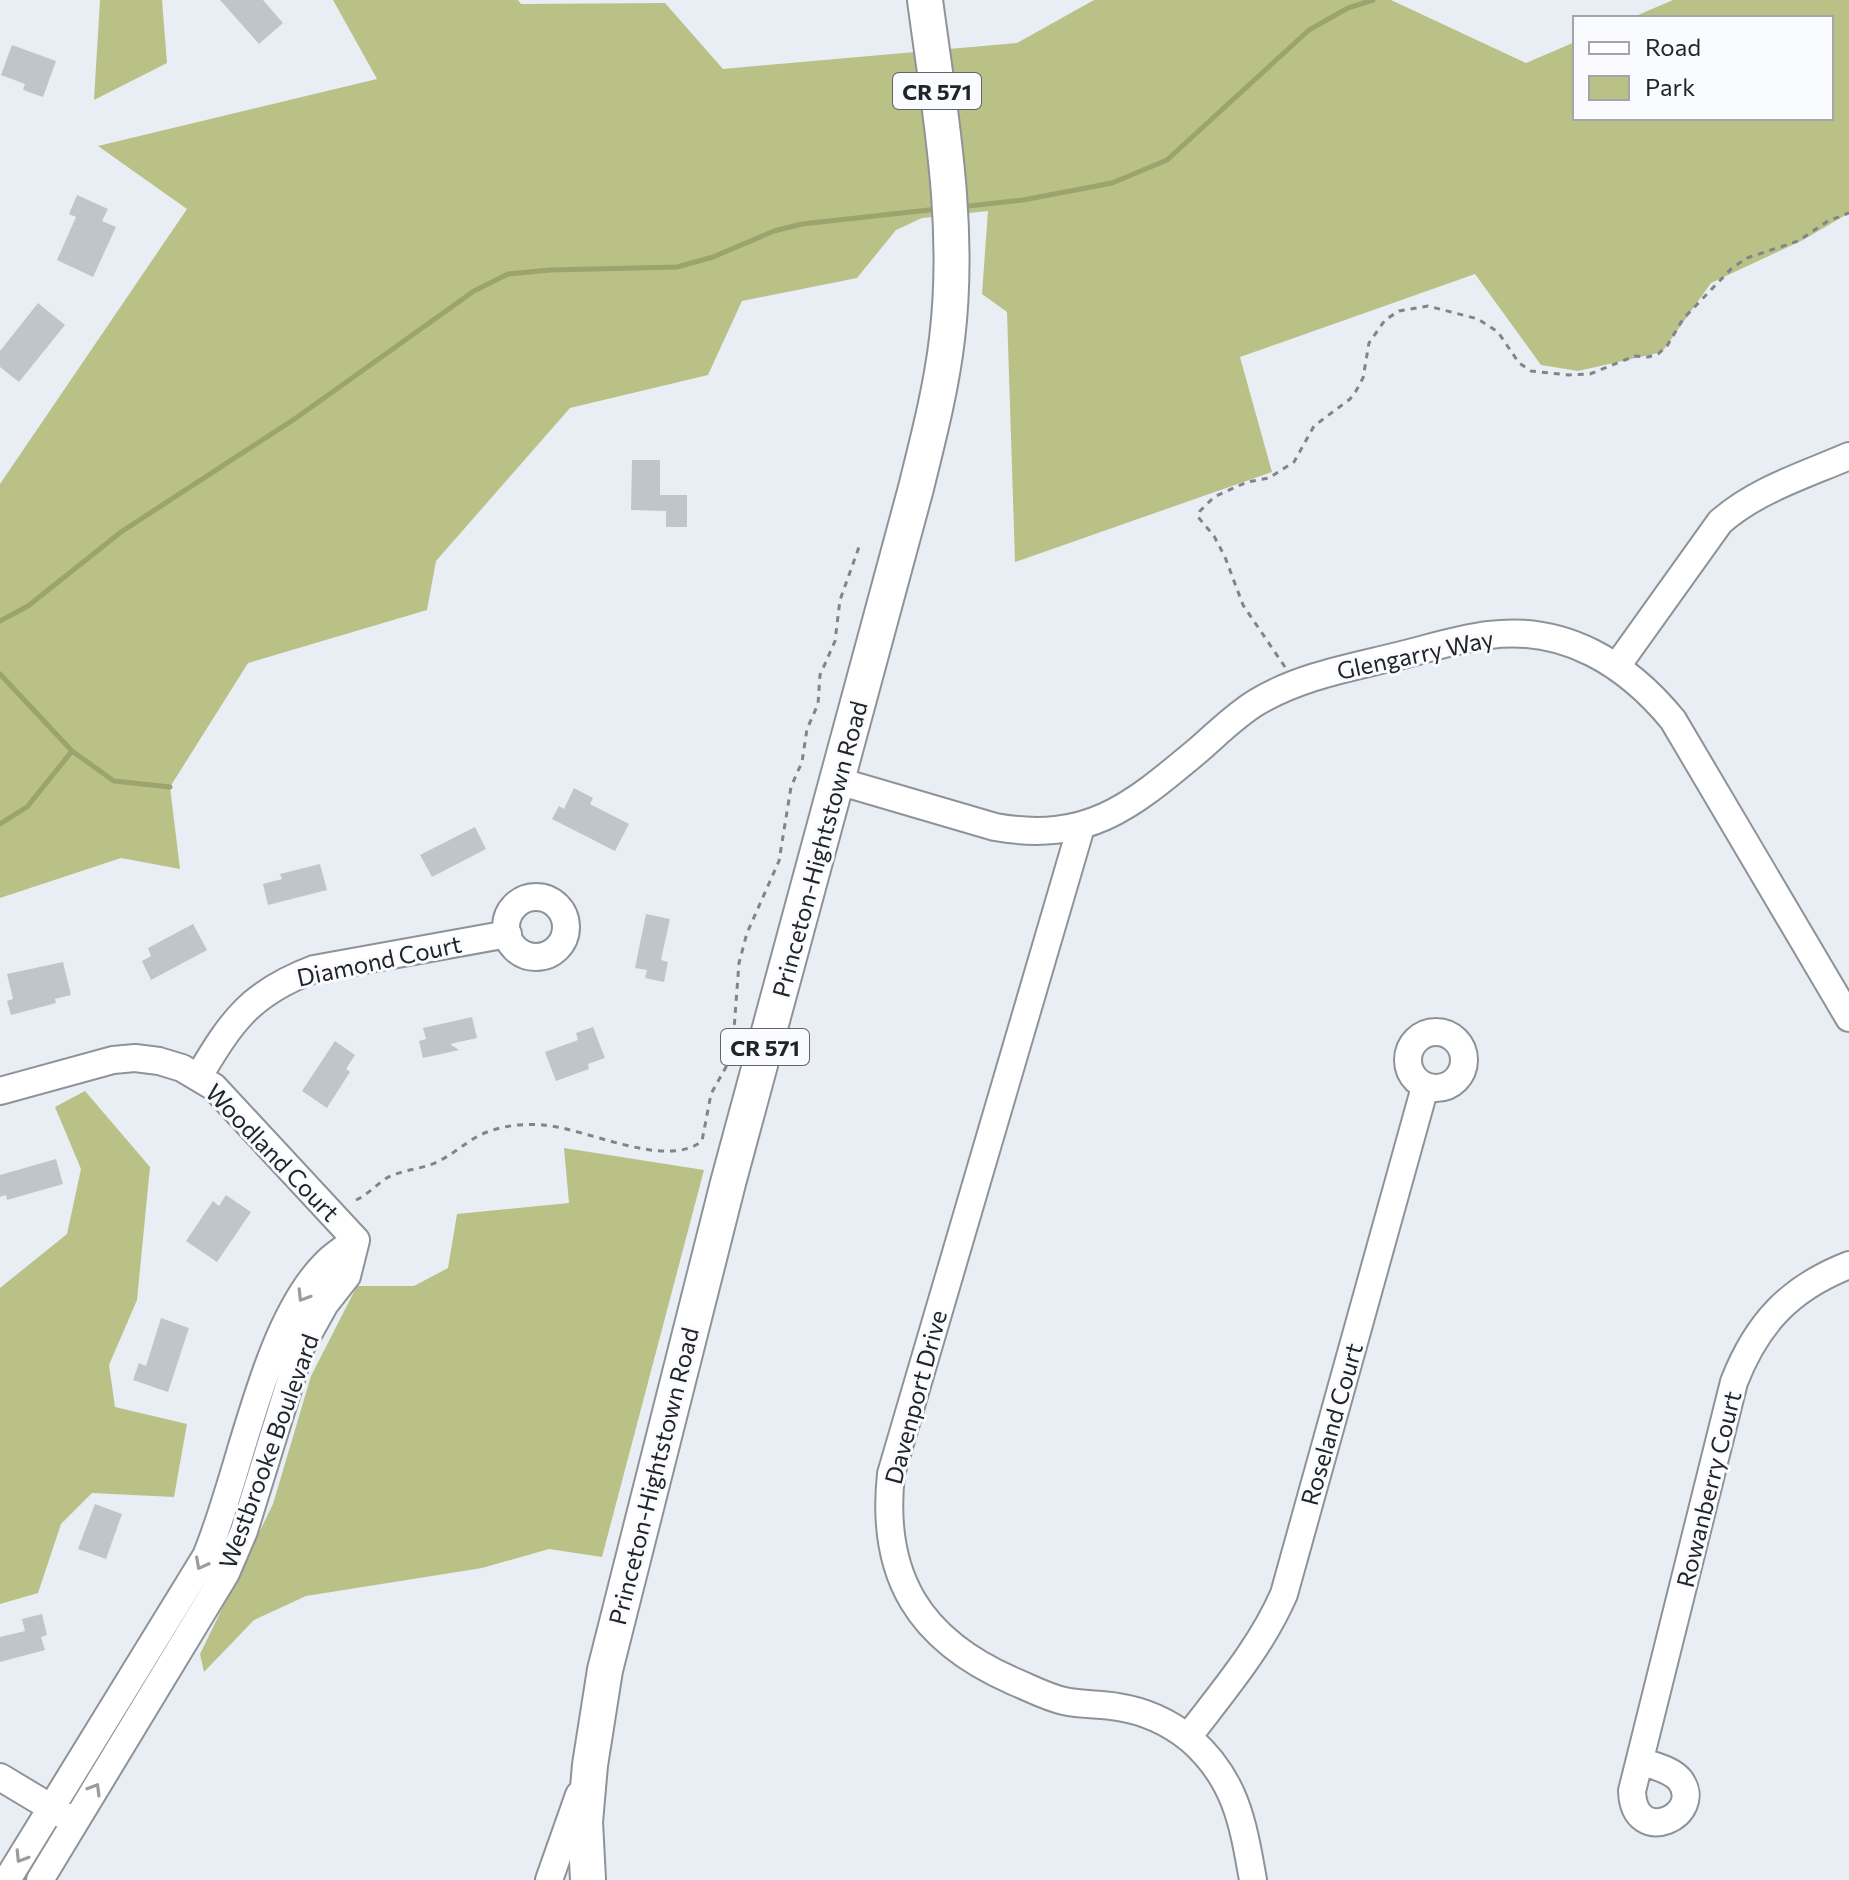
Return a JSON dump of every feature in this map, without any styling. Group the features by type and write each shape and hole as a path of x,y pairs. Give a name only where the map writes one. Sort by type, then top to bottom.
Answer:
{"main road":[{"name":"Princeton-Hightstown Road","path":"588,1880 585,1822 590,1765 605,1670 734,1160 920,474 948,339 952,256 949,181 925,0"}],"street":[{"path":"1617,666 1720,522 1754,498 1849,456"},
{"name":"Glengarry Way","path":"838,781 995,827 1050,832 1081,827 1129,804 1197,751 1229,721 1256,702 1286,687 1316,676 1487,635 1532,635 1562,641 1592,652 1617,666 1651,693 1673,720 1849,1018"},
{"name":"Davenport Drive","path":"1081,827 891,1474 888,1505 890,1536 896,1564 915,1603 939,1635 960,1654 985,1669 1053,1698 1144,1714 1188,1737 1222,1774 1235,1798 1243,1821 1253,1880"},
{"name":"Diamond Court","path":"199,1076 226,1030 244,1009 288,979 314,969 508,934"},
{"name":"Woodland Court","path":"0,1091 113,1060 135,1058 159,1061 199,1076 214,1087 356,1240"},
{"name":"Roseland Court","path":"1188,1737 1255,1650 1284,1594 1425,1087"},
{"name":"Westbrooke Boulevard","path":"7,1880 206,1556 220,1523 277,1343 302,1295 326,1263 356,1240"},
{"name":"Westbrooke Boulevard","path":"40,1880 226,1573 244,1531 301,1347 325,1304 347,1276 356,1240"},
{"name":"Rowanberry Court","path":"1641,1761 1734,1382 1744,1356 1758,1332 1778,1308 1801,1289 1849,1265"},
{"path":"549,1880 590,1765"},
{"path":"0,1777 75,1822"}],"path":[{"path":"1286,668 1243,605 1225,557 1214,536 1198,517 1214,497 1247,482 1269,478 1294,462 1314,426 1356,391 1363,378 1369,343 1385,320 1399,311 1428,306 1478,319 1498,332 1519,363 1531,371 1590,374 1635,356 1658,354 1667,346 1683,319 1732,268 1747,258 1798,241 1828,221 1849,213"},
{"path":"356,1200 406,1169 434,1164 478,1136 515,1124 546,1125 659,1151 682,1151 694,1148 702,1141 711,1094 726,1067 734,1029 739,963 747,933 779,861 791,787 802,762 807,729 818,704 820,675 835,641 840,600 859,547"}],"green space":[{"path":"100,0 162,0 167,63 94,100"},
{"path":"333,0 665,3 723,69 1017,43 1094,0 1391,0 1526,63 1573,43 1573,120 1833,120 1833,16 1636,16 1673,0 1849,0 1849,213 1803,240 1711,283 1662,352 1578,371 1541,365 1475,274 1240,357 1272,472 1015,562 1007,312 982,294 988,211 922,218 896,230 857,278 742,301 708,375 570,408 436,561 427,610 248,663 170,787 180,869 121,858 0,898 0,484 187,209 98,146 377,79"},
{"path":"85,1091 150,1167 137,1300 109,1365 115,1407 187,1424 174,1497 92,1493 61,1524 38,1593 0,1604 0,1288 67,1234 81,1169 55,1107"},
{"path":"564,1148 704,1170 602,1557 549,1549 482,1568 306,1596 254,1620 204,1672 200,1654 273,1504 311,1376 357,1286 414,1286 448,1268 457,1214 569,1203"}],"building":[{"path":"220,0 263,0 283,23 259,44"},
{"path":"12,45 56,61 43,97 23,90 25,84 1,75"},
{"path":"77,195 108,209 102,221 116,227 93,277 57,260 76,217 69,214"},
{"path":"38,303 65,325 19,382 0,367 0,351"},
{"path":"632,460 660,460 660,495 687,495 687,527 666,527 666,511 631,510"},
{"path":"574,788 593,798 590,804 629,824 615,851 552,819 559,806 564,809"},
{"path":"475,827 486,849 432,877 420,855"},
{"path":"320,864 327,890 268,905 263,884 282,879 280,874"},
{"path":"646,914 670,919 661,960 668,962 664,982 645,978 647,970 635,968"},
{"path":"193,924 207,950 151,980 142,961 151,956 148,948"},
{"path":"63,962 71,995 55,999 56,1003 11,1015 7,1001 13,999 7,974"},
{"path":"472,1017 477,1038 450,1044 459,1050 423,1058 419,1041 426,1039 423,1028"},
{"path":"593,1027 605,1058 588,1064 589,1069 556,1081 545,1052 578,1040 576,1033"},
{"path":"335,1041 355,1055 346,1069 350,1072 327,1108 302,1091"},
{"path":"56,1159 63,1184 7,1200 6,1195 0,1197 0,1175"},
{"path":"226,1195 251,1212 217,1262 186,1241 213,1201 219,1206"},
{"path":"161,1318 189,1328 168,1392 133,1380 139,1363 146,1366"},
{"path":"95,1504 122,1514 106,1559 78,1549"},
{"path":"42,1614 47,1635 41,1637 45,1650 0,1662 0,1637 25,1631 22,1619"}],"waterway":[{"path":"960,207 1023,200 1112,183 1167,160 1309,30 1348,8 1373,0"},
{"path":"0,621 28,606 121,532 296,418 474,291 508,274 677,267 713,257 774,231 802,224 938,209"},
{"path":"0,674 72,751 114,781 170,787"},
{"path":"0,824 27,807 72,751"}]}
